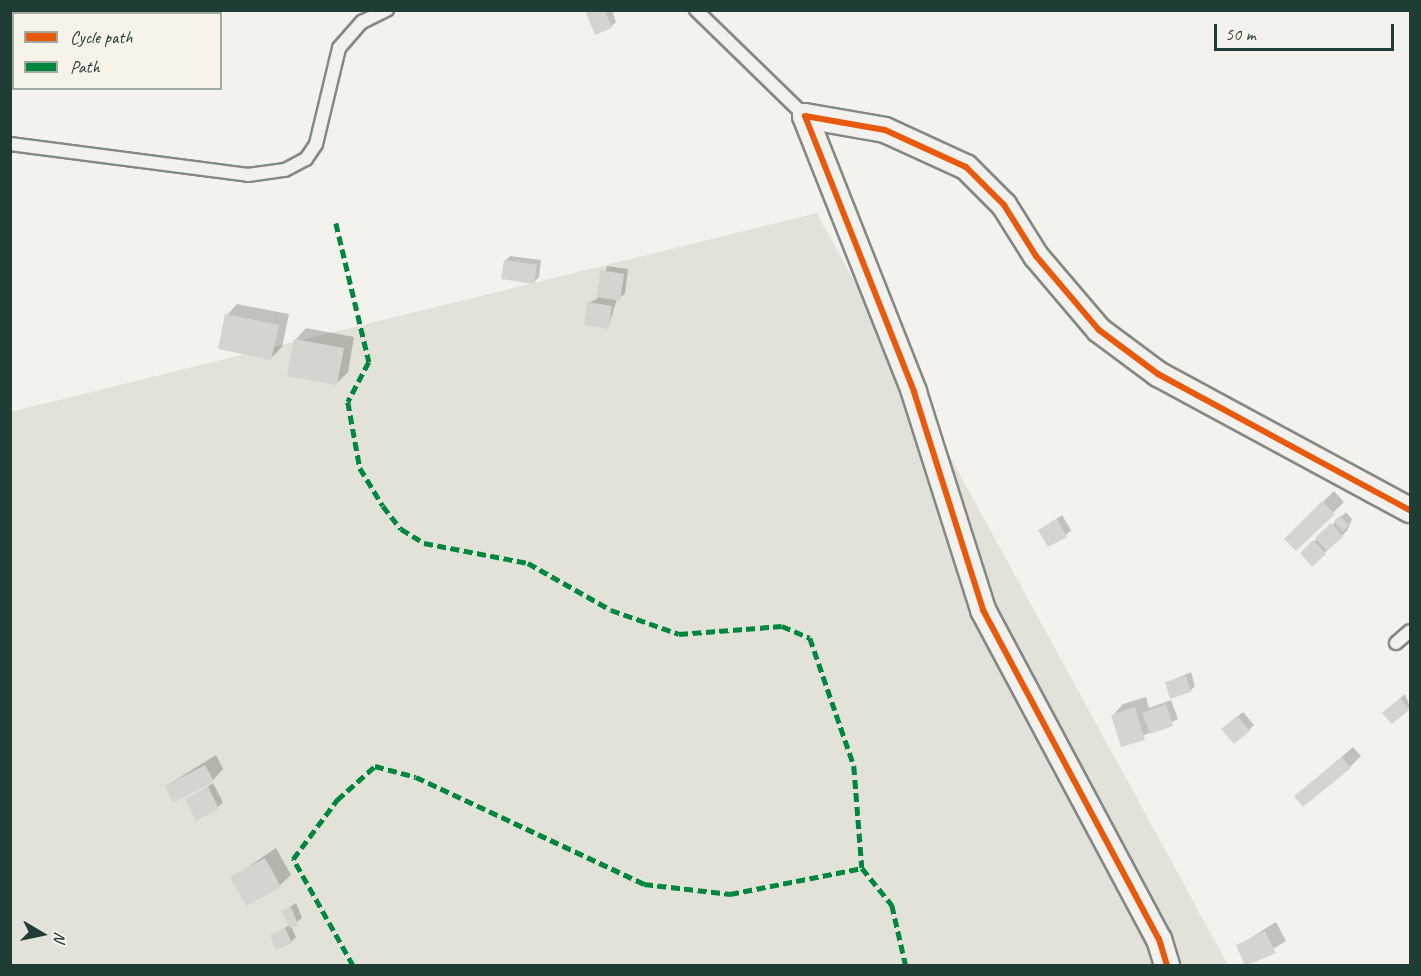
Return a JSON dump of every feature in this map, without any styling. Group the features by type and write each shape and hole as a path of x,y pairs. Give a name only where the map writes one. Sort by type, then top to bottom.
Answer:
{"street":[{"path":"805,116 885,130 966,167 1004,205 1036,256 1099,330 1158,374 1410,510"},
{"path":"805,116 914,392 983,610 1159,939 1167,966"}],"lane":[{"path":"10,144 248,175 285,170 306,159 316,144 339,48 362,22 387,10"},
{"path":"696,10 805,116"},
{"path":"712,25 714,10"},
{"path":"1396,643 1410,631"}],"shaded area":[{"path":"817,213 1228,965 11,965 10,412"}],"building":[{"path":"585,10 605,10 612,28 595,35"},
{"path":"504,260 537,265 534,284 501,279"},
{"path":"600,270 624,274 620,301 597,297"},
{"path":"587,302 612,306 609,329 584,325"},
{"path":"225,314 279,325 271,360 218,349"},
{"path":"294,339 344,348 337,385 287,376"},
{"path":"1322,501 1335,514 1296,551 1284,539"},
{"path":"1340,516 1349,525 1343,531 1334,521"},
{"path":"1057,519 1067,537 1048,547 1038,530"},
{"path":"1331,523 1343,537 1327,551 1315,538"},
{"path":"1313,540 1326,554 1312,567 1300,553"},
{"path":"1186,676 1191,692 1170,699 1165,682"},
{"path":"1400,698 1409,710 1392,724 1382,713"},
{"path":"1166,704 1173,726 1150,734 1142,713"},
{"path":"1135,707 1145,740 1121,747 1111,715"},
{"path":"1237,716 1250,731 1234,744 1221,729"},
{"path":"1342,757 1351,768 1303,807 1294,796"},
{"path":"205,765 214,781 173,803 165,786"},
{"path":"208,787 219,809 196,821 185,799"},
{"path":"265,858 281,887 246,906 230,877"},
{"path":"291,907 298,925 290,928 282,911"},
{"path":"285,928 292,943 276,950 270,935"},
{"path":"1265,931 1276,953 1245,966 1236,945"}],"marked path":[{"path":"336,223 369,362 348,402 360,468 383,506 401,529 424,543 528,563 611,610 679,634 782,626 810,638 854,766 862,868 892,905 906,966"},
{"path":"353,966 293,859 337,800 375,766 416,777 644,884 730,894 862,868"}],"cycle path":[{"path":"805,116 914,392 983,610 1159,939 1167,966"},
{"path":"805,116 885,130 966,167 1004,205 1036,256 1099,330 1158,374 1410,510"}]}
